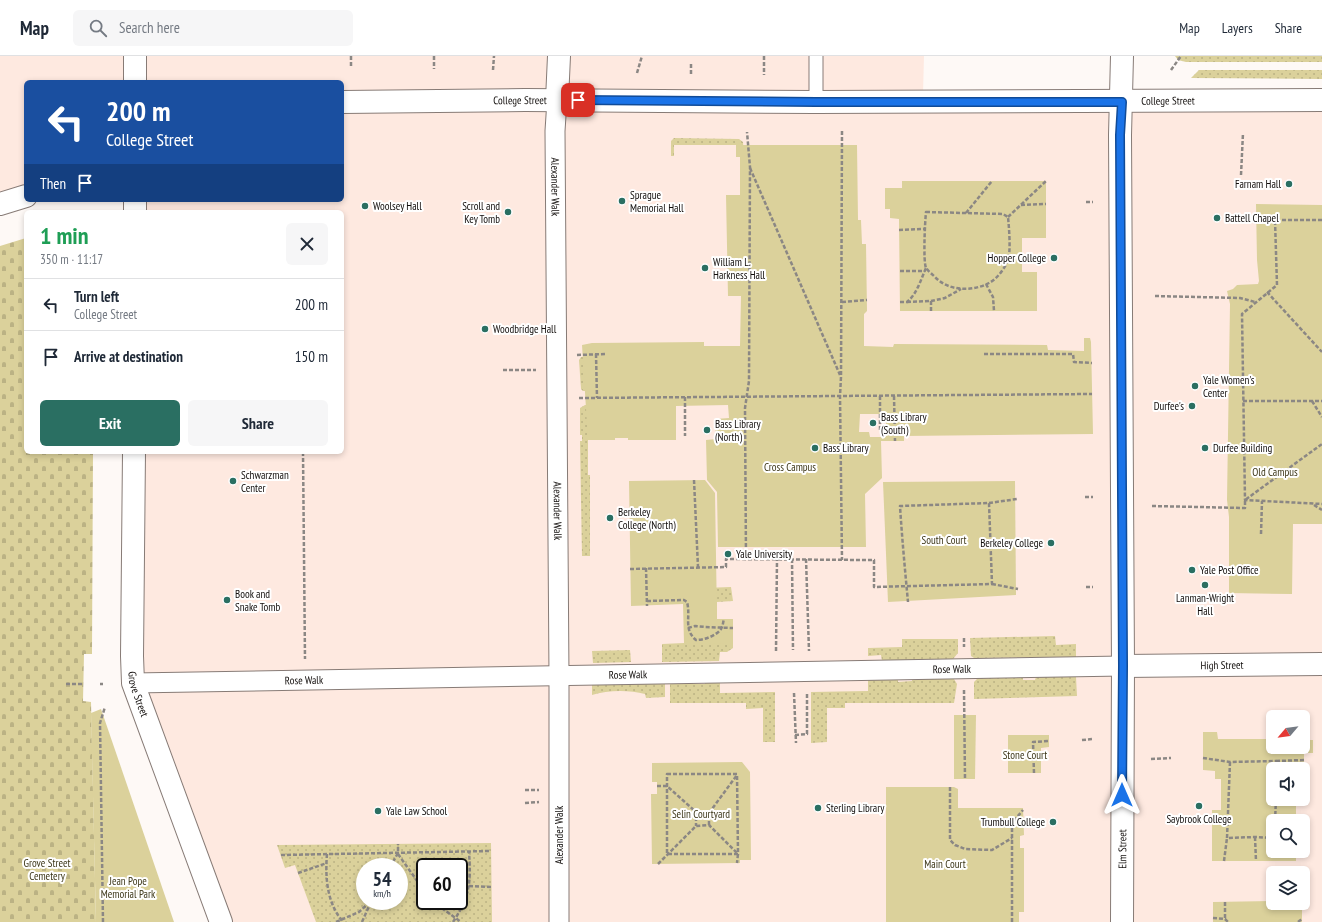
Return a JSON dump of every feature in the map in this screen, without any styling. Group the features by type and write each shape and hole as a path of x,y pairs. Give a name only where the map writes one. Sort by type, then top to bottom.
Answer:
{"main road":[{"path":"135,56 135,80"},
{"path":"557,100 559,56"},
{"name":"Elm Street","path":"1122,56 1120,143 1123,666 1122,922"},
{"name":"College Street","path":"344,102 557,100 1122,102 1322,100"},
{"path":"0,204 24,197"},
{"name":"Grove Street","path":"134,454 132,648 134,682 221,922"},
{"name":"High Street","path":"1123,666 1322,664"}],"street":[{"name":"Alexander Walk","path":"557,100 555,131 559,676 559,922"},
{"name":"Rose Walk","path":"134,682 559,676 794,676 964,669 1123,666"}],"lane":[{"path":"816,56 816,102"}],"path":[{"path":"351,56 351,67"},
{"path":"434,56 434,69"},
{"path":"493,70 494,56"},
{"path":"637,73 642,56"},
{"path":"764,56 764,75"},
{"path":"1171,70 1181,56"},
{"path":"691,62 691,74"},
{"path":"842,131 842,377 840,396 842,560"},
{"path":"746,559 746,397 749,381 750,167 747,132"},
{"path":"1241,175 1243,133"},
{"path":"750,167 842,377"},
{"path":"965,213 992,181"},
{"path":"1008,217 1046,181"},
{"path":"1086,202 1093,202"},
{"path":"1020,205 1046,204"},
{"path":"907,302 911,299 918,287 925,269 924,229 926,212 1003,214 1008,217"},
{"path":"900,271 925,269 939,282 955,289 976,288 990,283 1001,272 1008,259 1010,229 1008,217"},
{"path":"1152,506 1245,508 1242,314 1277,285 1275,220 1322,220"},
{"path":"899,230 924,229"},
{"path":"986,284 993,297 994,311"},
{"path":"900,302 931,301 945,298 962,289"},
{"path":"1267,292 1322,352"},
{"path":"1155,296 1240,298 1256,302"},
{"path":"842,302 867,300"},
{"path":"931,301 931,311"},
{"path":"596,354 597,398"},
{"path":"503,370 557,362 596,354 605,354"},
{"path":"984,354 1073,354 1074,362 1092,363"},
{"path":"557,398 1092,394"},
{"path":"880,396 880,430"},
{"path":"894,396 895,441"},
{"path":"685,397 685,436"},
{"path":"1243,401 1322,400"},
{"path":"1312,401 1322,417"},
{"path":"1245,500 1322,444"},
{"path":"303,454 304,630 306,680"},
{"path":"694,480 698,567"},
{"path":"1085,497 1093,497"},
{"path":"908,602 900,506 989,503 1017,499"},
{"path":"1245,500 1313,505 1322,504"},
{"path":"1261,534 1262,501"},
{"path":"989,503 992,584"},
{"path":"1313,505 1322,510"},
{"path":"630,569 726,567 726,559 874,560 874,587 992,584 1018,589"},
{"path":"777,559 794,676 807,688 807,734 795,735"},
{"path":"792,559 796,742"},
{"path":"794,676 806,559"},
{"path":"646,568 647,606"},
{"path":"1086,587 1093,588"},
{"path":"647,601 684,600 687,602 688,628 690,635 696,640 713,635 722,628 724,619"},
{"path":"688,628 696,626 733,628"},
{"path":"964,638 965,779"},
{"path":"66,684 84,684"},
{"path":"103,922 100,723 105,707"},
{"path":"1082,740 1093,740"},
{"path":"1034,773 1033,742 1049,741"},
{"path":"1151,759 1171,758"},
{"path":"1203,758 1230,762 1304,760"},
{"path":"1224,861 1227,838 1230,762"},
{"path":"667,854 667,774 737,774"},
{"path":"708,825 709,813 737,774"},
{"path":"737,774 737,863"},
{"path":"657,786 667,786 696,812 709,813"},
{"path":"950,787 950,840 955,845 966,849 992,850 1012,838"},
{"path":"1012,922 1012,823 1023,810"},
{"path":"696,812 696,826"},
{"path":"658,864 696,826 708,825 738,854"},
{"path":"1255,837 1256,861"},
{"path":"1227,838 1266,838"},
{"path":"396,858 398,854 398,844"},
{"path":"281,855 398,854 491,851"},
{"path":"453,922 460,912 469,889 469,852"},
{"path":"327,854 326,863 328,891 342,921"},
{"path":"398,854 416,879"},
{"path":"667,854 738,854"},
{"path":"298,873 326,863"},
{"path":"469,886 492,887"},
{"path":"1213,918 1227,921 1225,902"},
{"path":"336,922 342,921 361,910"},
{"path":"362,922 367,910"},
{"path":"445,910 461,922"},
{"path":"1298,922 1302,919"}],"shaded area":[{"name":"Yale University","path":"0,56 924,56 923,94 1322,100 1322,922 221,922 133,683 134,454 344,454 344,210 136,210 136,202 344,202 344,80 24,80 24,185 0,193"}],"green space":[{"path":"1175,56 1322,56 1322,62 1186,62 1178,60"},
{"path":"1199,70 1322,70 1322,79 1191,78"},
{"path":"674,138 739,139 743,142 744,157 736,157 736,145 674,145 674,156 671,156 671,141"},
{"name":"Cross Campus","path":"736,145 857,145 858,220 861,220 862,244 866,244 867,311 864,314 864,346 893,347 894,344 1047,345 1048,350 1084,351 1084,338 1090,338 1093,434 904,436 904,441 881,441 882,478 865,494 866,547 718,547 717,492 707,480 706,440 716,439 715,419 729,418 728,405 676,406 676,440 628,440 628,438 615,438 615,440 588,440 582,345 592,343 704,342 704,346 740,346 741,296 728,296 726,195 740,195 740,157 736,157","holes":["860,414 886,414 886,437 870,437 869,432 859,432"]},
{"path":"902,181 1046,181 1046,238 1022,238 1022,272 1037,272 1037,311 900,311 899,219 890,218 890,209 885,209 885,188 902,188"},
{"name":"Old Campus","path":"1256,204 1322,205 1322,524 1293,524 1292,594 1229,593 1229,517 1227,500 1230,304 1227,291 1233,289 1237,285 1258,284 1259,281"},
{"name":"Grove Street Cemetery","path":"24,239 24,454 93,454 92,654 84,654 83,701 91,702 96,922 0,922 0,246"},
{"path":"581,357 590,357 594,391 583,391 581,389 579,360"},
{"path":"677,404 628,440 628,438 615,438 615,440 588,440 588,475 590,475 590,556 582,556 580,441 582,441 582,435 580,435 580,408 585,405"},
{"path":"705,480 715,493 717,619 733,619 733,644 684,643 683,604 631,606 629,481"},
{"name":"South Court","path":"1015,481 1016,595 888,602 883,482"},
{"path":"731,587 733,601 717,602 717,619 733,619 733,648 727,652 720,652 719,661 662,662 662,644 684,643 691,596 649,590"},
{"path":"1055,636 1056,645 1076,644 1076,657 974,658 971,656 970,638"},
{"path":"902,639 958,639 958,653 953,659 882,661 881,655 868,656 868,648 902,647"},
{"path":"630,650 631,662 593,663 592,651"},
{"path":"1036,677 1076,677 1077,696 974,699 974,682 978,678 1023,678 1023,680 1035,680"},
{"path":"868,679 898,679 898,682 912,681 912,679 954,679 957,684 954,703 845,703 845,708 827,708 827,742 811,743 811,692 868,691"},
{"path":"693,682 693,684 705,684 705,682 720,682 720,693 775,692 775,742 763,742 763,708 746,709 746,703 670,703 670,683"},
{"path":"665,683 665,697 646,698 645,694 625,691 612,691 592,695 592,684"},
{"name":"Jean Pope Memorial Park","path":"101,709 174,922 96,922 91,713"},
{"path":"954,715 976,715 975,779 954,779"},
{"path":"1203,732 1217,732 1218,739 1266,739 1266,754 1304,754 1304,762 1266,762 1266,806 1296,806 1296,814 1266,814 1266,858 1296,858 1296,861 1212,861 1212,810 1221,810 1221,779 1215,779 1215,771 1203,770"},
{"name":"Stone Court","path":"1008,735 1049,735 1049,747 1041,748 1041,773 1008,773"},
{"path":"1310,740 1313,740 1313,753 1310,753"},
{"name":"Selin Courtyard","path":"742,762 750,772 751,860 740,860 740,863 652,864 651,794 657,794 657,782 652,782 652,763"},
{"name":"Main Court","path":"886,787 954,787 958,789 958,808 1023,808 1024,835 1020,836 1020,848 1024,848 1024,912 1019,912 1019,922 886,922"},
{"path":"491,843 492,922 316,922 295,865 285,868 277,845"},
{"path":"1266,901 1266,910 1302,910 1302,922 1213,922 1213,902"}],"place":[{"name":"Farnam Hall","path":"1289,184"},
{"name":"Sprague Memorial Hall","path":"622,201"},
{"name":"Woolsey Hall","path":"365,206"},
{"name":"Scroll and Key Tomb","path":"508,212"},
{"name":"Battell Chapel","path":"1217,218"},
{"name":"Hopper College","path":"1054,258"},
{"name":"William L. Harkness Hall","path":"705,268"},
{"name":"Woodbridge Hall","path":"485,329"},
{"name":"Yale Women's Center","path":"1195,386"},
{"name":"Durfee's","path":"1192,406"},
{"name":"Bass Library (South)","path":"873,423"},
{"name":"Bass Library (North)","path":"707,430"},
{"name":"Bass Library","path":"815,448"},
{"name":"Durfee Building","path":"1205,448"},
{"name":"Schwarzman Center","path":"233,481"},
{"name":"Berkeley College (North)","path":"610,518"},
{"name":"Berkeley College","path":"1051,543"},
{"name":"Yale University","path":"728,554"},
{"name":"Yale Post Office","path":"1192,570"},
{"name":"Lanman-Wright Hall","path":"1205,585"},
{"name":"Book and Snake Tomb","path":"227,600"},
{"name":"Saybrook College","path":"1199,806"},
{"name":"Sterling Library","path":"818,808"},
{"name":"Yale Law School","path":"378,811"},
{"name":"Trumbull College","path":"1053,822"}],"route":[{"path":"578,100 1122,102 1120,135 1123,666 1122,795"}]}
